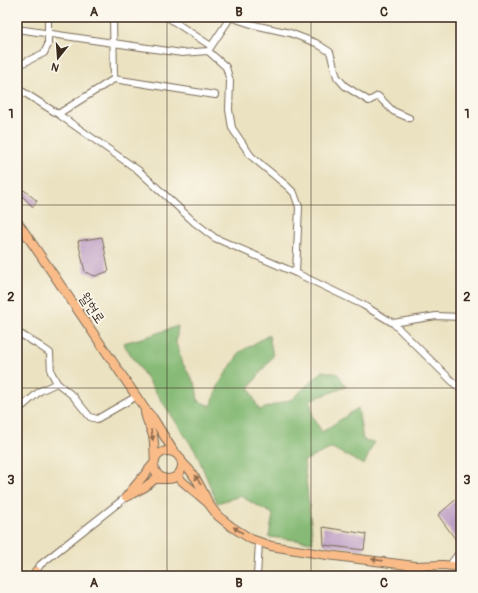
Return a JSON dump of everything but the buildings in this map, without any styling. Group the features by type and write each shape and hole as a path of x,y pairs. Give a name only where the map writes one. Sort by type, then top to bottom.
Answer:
{"main road":[{"name":"월현로","path":"17,221 145,409"},
{"path":"145,409 153,418 174,452 200,483 208,503 218,516 251,539 271,546 327,555 415,566 450,565 461,567"},
{"path":"145,409 145,414 154,439 156,471 163,478 172,477 208,503"},
{"path":"126,497 155,462 156,458 162,453 170,451 174,452"},
{"path":"126,497 145,487 155,479 172,477 181,470 182,462"}],"street":[{"path":"17,66 44,53 48,45 48,17"},
{"path":"113,17 114,78"},
{"path":"167,17 210,48 226,68 230,81 229,110 232,128 251,156 294,193 299,206 296,273"},
{"path":"17,29 182,53 210,48 228,21 229,17 254,25 290,33 316,42 330,52 337,77 345,86 368,101 378,96 393,111 409,118"},
{"path":"58,114 114,78 215,95"},
{"path":"17,88 58,114 138,170 194,222 215,238 296,273 363,305 393,323 461,390"},
{"path":"393,323 436,316 461,317"},
{"path":"17,332 50,353 51,372 57,383 73,396 90,417 97,419 137,396"},
{"path":"17,411 40,391 57,383"},
{"path":"35,574 40,565 126,497"},
{"path":"257,576 259,542"},
{"path":"450,565 461,550"}],"green space":[{"path":"178,326 176,343 183,364 196,386 198,401 211,406 219,384 240,352 269,335 273,356 249,388 259,410 292,399 323,371 338,374 346,387 310,400 313,417 322,432 358,408 363,440 374,442 364,465 332,448 304,461 313,542 269,537 273,514 240,496 217,503 196,452 123,343"}]}
